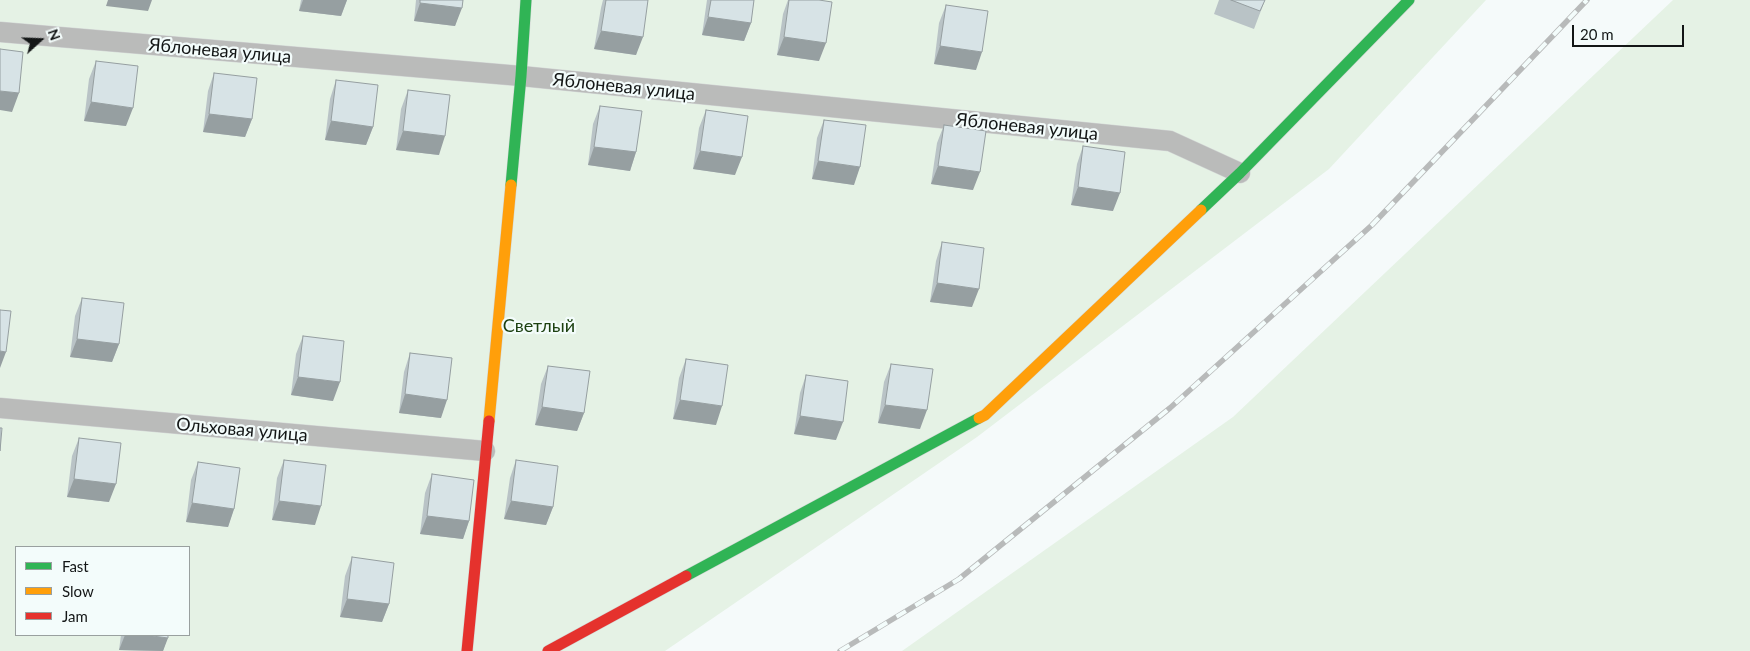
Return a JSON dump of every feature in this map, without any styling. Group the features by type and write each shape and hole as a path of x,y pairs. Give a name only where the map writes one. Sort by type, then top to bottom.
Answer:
{"street":[{"path":"467,651 521,76 526,0"},
{"path":"548,651 985,415 1240,173 1409,0"}],"lane":[{"name":"Яблоневая улица","path":"0,32 521,76 1170,141 1240,173"},
{"name":"Ольховая улица","path":"0,408 485,451"}],"green space":[{"name":"Светлый","path":"0,0 1486,0 1329,169 977,437 665,651 0,651"},
{"path":"1673,0 1750,0 1750,651 902,651 1233,417"}],"building":[{"path":"420,0 463,0 462,8 420,3"},
{"path":"606,0 648,0 643,37 601,31"},
{"path":"711,0 754,0 751,23 708,17"},
{"path":"789,0 832,2 826,43 784,37"},
{"path":"1231,0 1265,0 1260,11"},
{"path":"946,5 988,11 982,52 940,46"},
{"path":"0,49 23,52 19,93 0,91"},
{"path":"96,61 138,66 133,108 91,102"},
{"path":"214,73 257,78 252,119 209,114"},
{"path":"336,80 378,85 373,127 331,121"},
{"path":"408,90 450,95 445,136 403,131"},
{"path":"600,106 642,111 636,152 594,147"},
{"path":"706,110 748,116 742,157 700,151"},
{"path":"824,120 866,125 860,167 818,161"},
{"path":"944,125 986,131 980,172 938,166"},
{"path":"1083,146 1125,152 1120,193 1078,187"},
{"path":"942,242 984,248 979,289 937,283"},
{"path":"82,298 124,303 119,344 77,339"},
{"path":"0,310 11,311 6,352 0,351"},
{"path":"303,336 344,341 340,382 298,377"},
{"path":"410,353 452,358 447,400 405,394"},
{"path":"686,359 728,365 722,406 680,400"},
{"path":"891,364 933,369 927,410 885,405"},
{"path":"548,366 590,371 584,413 542,407"},
{"path":"806,375 848,381 843,422 800,416"},
{"path":"0,428 2,428 0,451"},
{"path":"79,438 121,443 116,484 74,479"},
{"path":"284,460 326,465 321,506 279,501"},
{"path":"516,460 558,466 553,507 511,501"},
{"path":"198,462 240,468 234,509 192,503"},
{"path":"432,474 474,480 469,521 427,516"},
{"path":"352,557 394,563 389,604 347,599"}],"railway":[{"path":"840,651 959,579 1170,408 1372,225 1587,0"}],"traffic: fast":[{"path":"511,185 526,0"},
{"path":"1201,210 1240,173 1409,0"},
{"path":"686,576 979,418"}],"traffic: slow":[{"path":"489,421 511,185"},
{"path":"979,418 985,415 1201,210"}],"traffic: jam":[{"path":"467,651 489,421"},
{"path":"548,651 686,576"}]}
